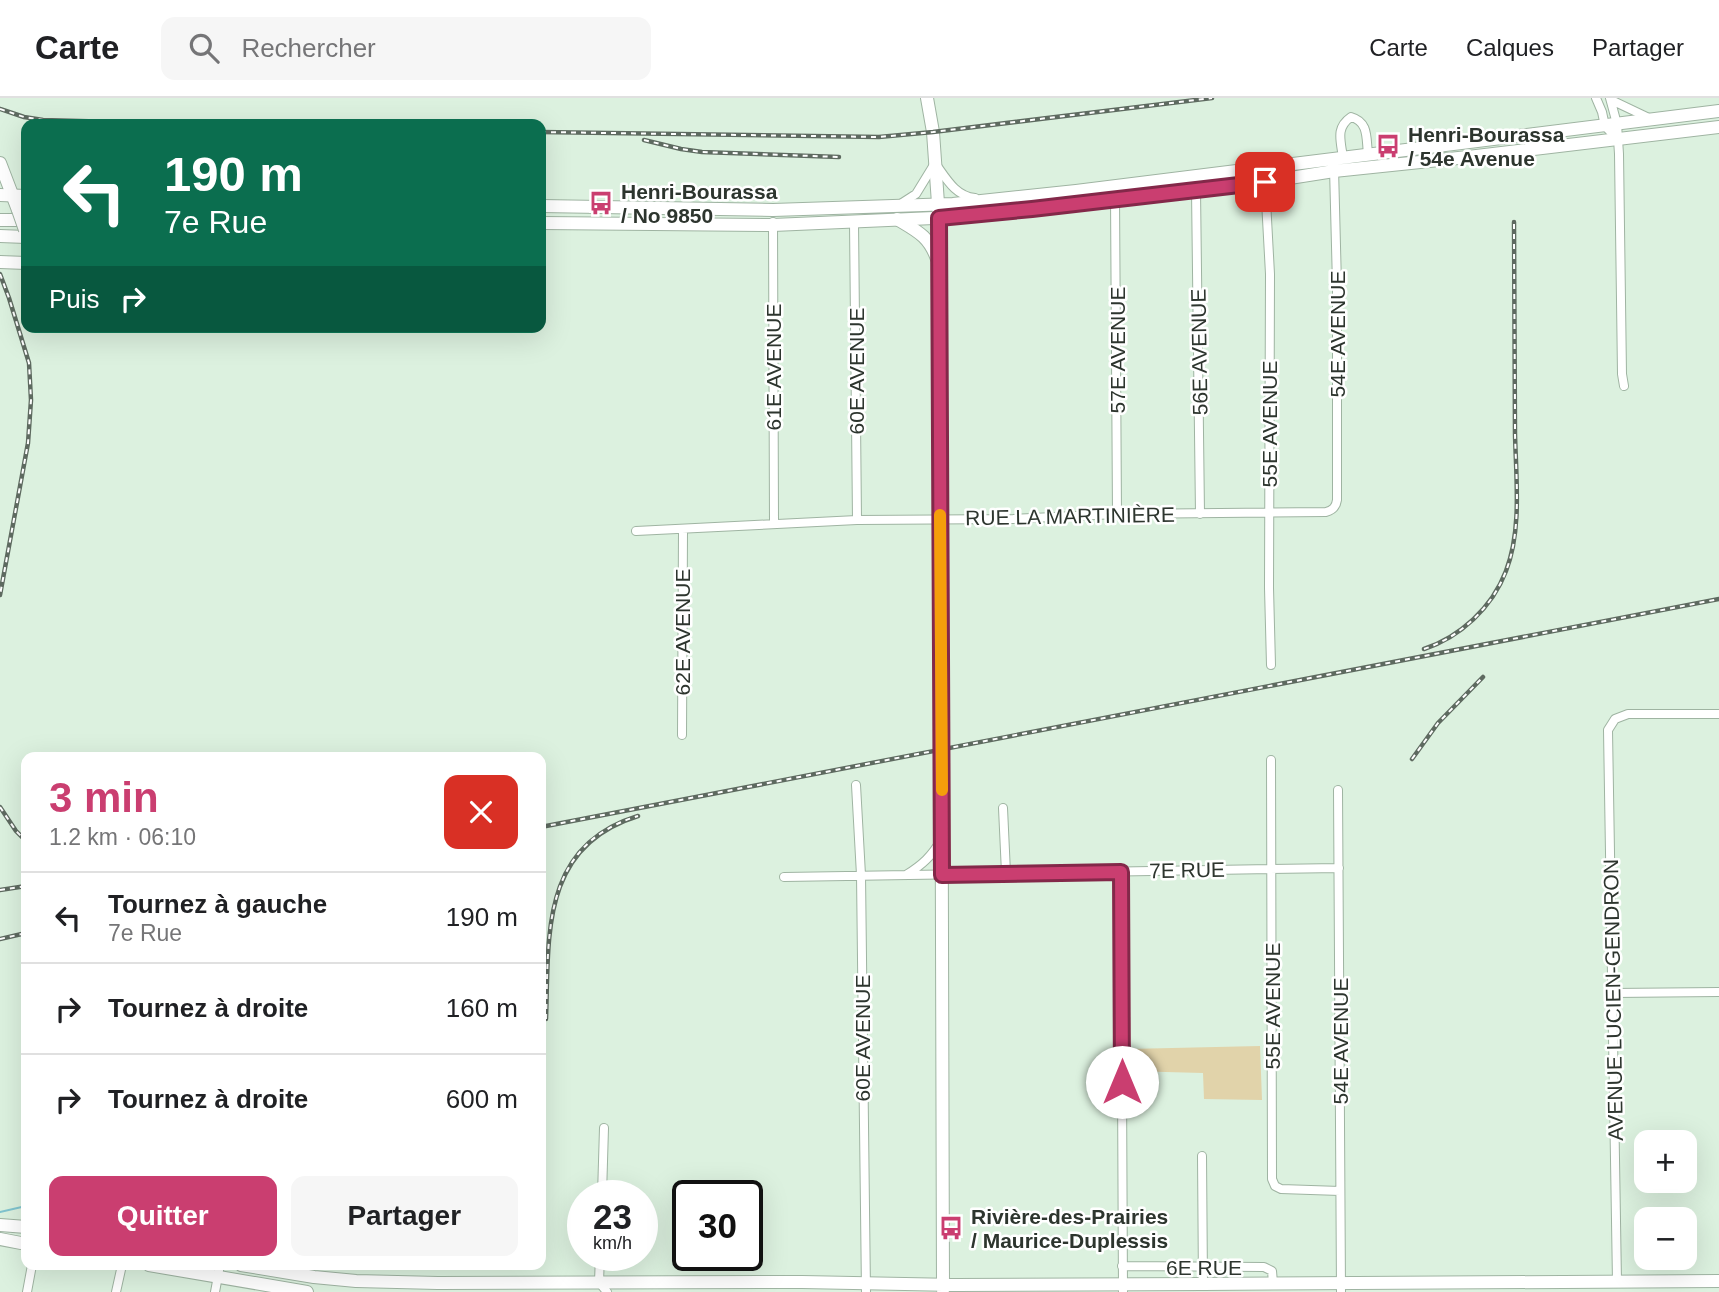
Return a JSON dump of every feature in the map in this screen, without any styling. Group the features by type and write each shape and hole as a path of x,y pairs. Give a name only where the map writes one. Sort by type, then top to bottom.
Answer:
{"street":[{"path":"927,98 933,132 940,265 943,1288"},
{"path":"1596,98 1614,131"},
{"path":"1610,99 1614,131 1622,374 1625,386"},
{"path":"1610,99 1652,119"},
{"path":"546,206 895,213 939,218 957,217 1337,163 1614,131 1652,119 1719,111"},
{"name":"54E AVENUE","path":"1334,508 1338,500 1337,163 1340,128 1344,121 1351,117 1360,119 1364,125 1368,154"},
{"path":"546,223 773,225 854,222 938,204 1196,190 1265,182 1368,154 1614,131 1719,127"},
{"path":"0,163 6,195 18,210 21,219"},
{"path":"935,163 956,191 966,197 1006,199"},
{"path":"895,213 916,194 935,163"},
{"name":"55E AVENUE","path":"1265,182 1270,274 1271,665"},
{"name":"56E AVENUE","path":"1196,190 1200,514"},
{"name":"57E AVENUE","path":"1115,193 1117,514"},
{"name":"61E AVENUE","path":"773,210 774,524"},
{"path":"895,213 926,239 940,265"},
{"path":"0,220 21,220"},
{"name":"60E AVENUE","path":"854,222 857,520"},
{"path":"0,236 21,235"},
{"path":"0,262 21,262"},
{"name":"RUE LA MARTINIÈRE","path":"636,531 857,520 1326,512 1334,508"},
{"name":"62E AVENUE","path":"682,735 683,530"},
{"name":"AVENUE LUCIEN-GENDRON","path":"1617,1282 1608,730 1615,719 1628,714 1719,714"},
{"name":"55E AVENUE","path":"1272,760 1273,1182 1281,1189 1340,1191"},
{"name":"60E AVENUE","path":"856,785 861,875 866,1287"},
{"name":"54E AVENUE","path":"1338,790 1341,1288"},
{"path":"1003,808 1006,873"},
{"path":"906,875 925,863 942,837"},
{"name":"7E RUE","path":"783,877 1339,868"},
{"path":"1121,872 1123,1288"},
{"path":"1612,993 1719,992"},
{"path":"602,1180 604,1129"},
{"path":"1202,1156 1203,1284"},
{"path":"0,1225 21,1227"},
{"path":"0,1239 21,1243"},
{"name":"6E RUE","path":"1122,1266 1267,1268 1273,1274 1273,1283"},
{"path":"27,1292 31,1270"},
{"path":"118,1292 121,1270"},
{"path":"271,1270 356,1287 438,1283 603,1287 1123,1288 1273,1283 1341,1288 1546,1287 1617,1282 1719,1281"},
{"path":"215,1292 219,1271 307,1292"}],"shaded area":[{"path":"1260,1046 1262,1100 1204,1099 1203,1073 1128,1071 1128,1049"}],"waterway":[{"path":"0,1212 21,1207"}],"railway":[{"path":"546,132 879,137 1212,98"},
{"path":"0,109 37,119"},
{"path":"644,140 702,152 839,157"},
{"path":"1424,649 1462,629 1483,609 1500,584 1511,555 1517,504 1514,222"},
{"path":"0,274 29,363 31,400 28,443 0,595"},
{"path":"546,826 1719,599"},
{"path":"1412,759 1438,723 1483,677"},
{"path":"0,807 21,836"},
{"path":"546,1019 551,926 556,898 567,872 583,849 606,830 638,816"},
{"path":"0,890 21,887"},
{"path":"0,939 21,934"}],"slow traffic":[{"path":"940,515 942,790"}],"place":[{"name":"Henri-Bourassa / 54e Avenue","path":"1388,146"},
{"name":"Henri-Bourassa / No 9850","path":"601,203"},
{"name":"Rivière-des-Prairies / Maurice-Duplessis","path":"951,1228"}],"route":[{"path":"1122,1082 1121,872 942,875 939,218 1265,182"}]}
